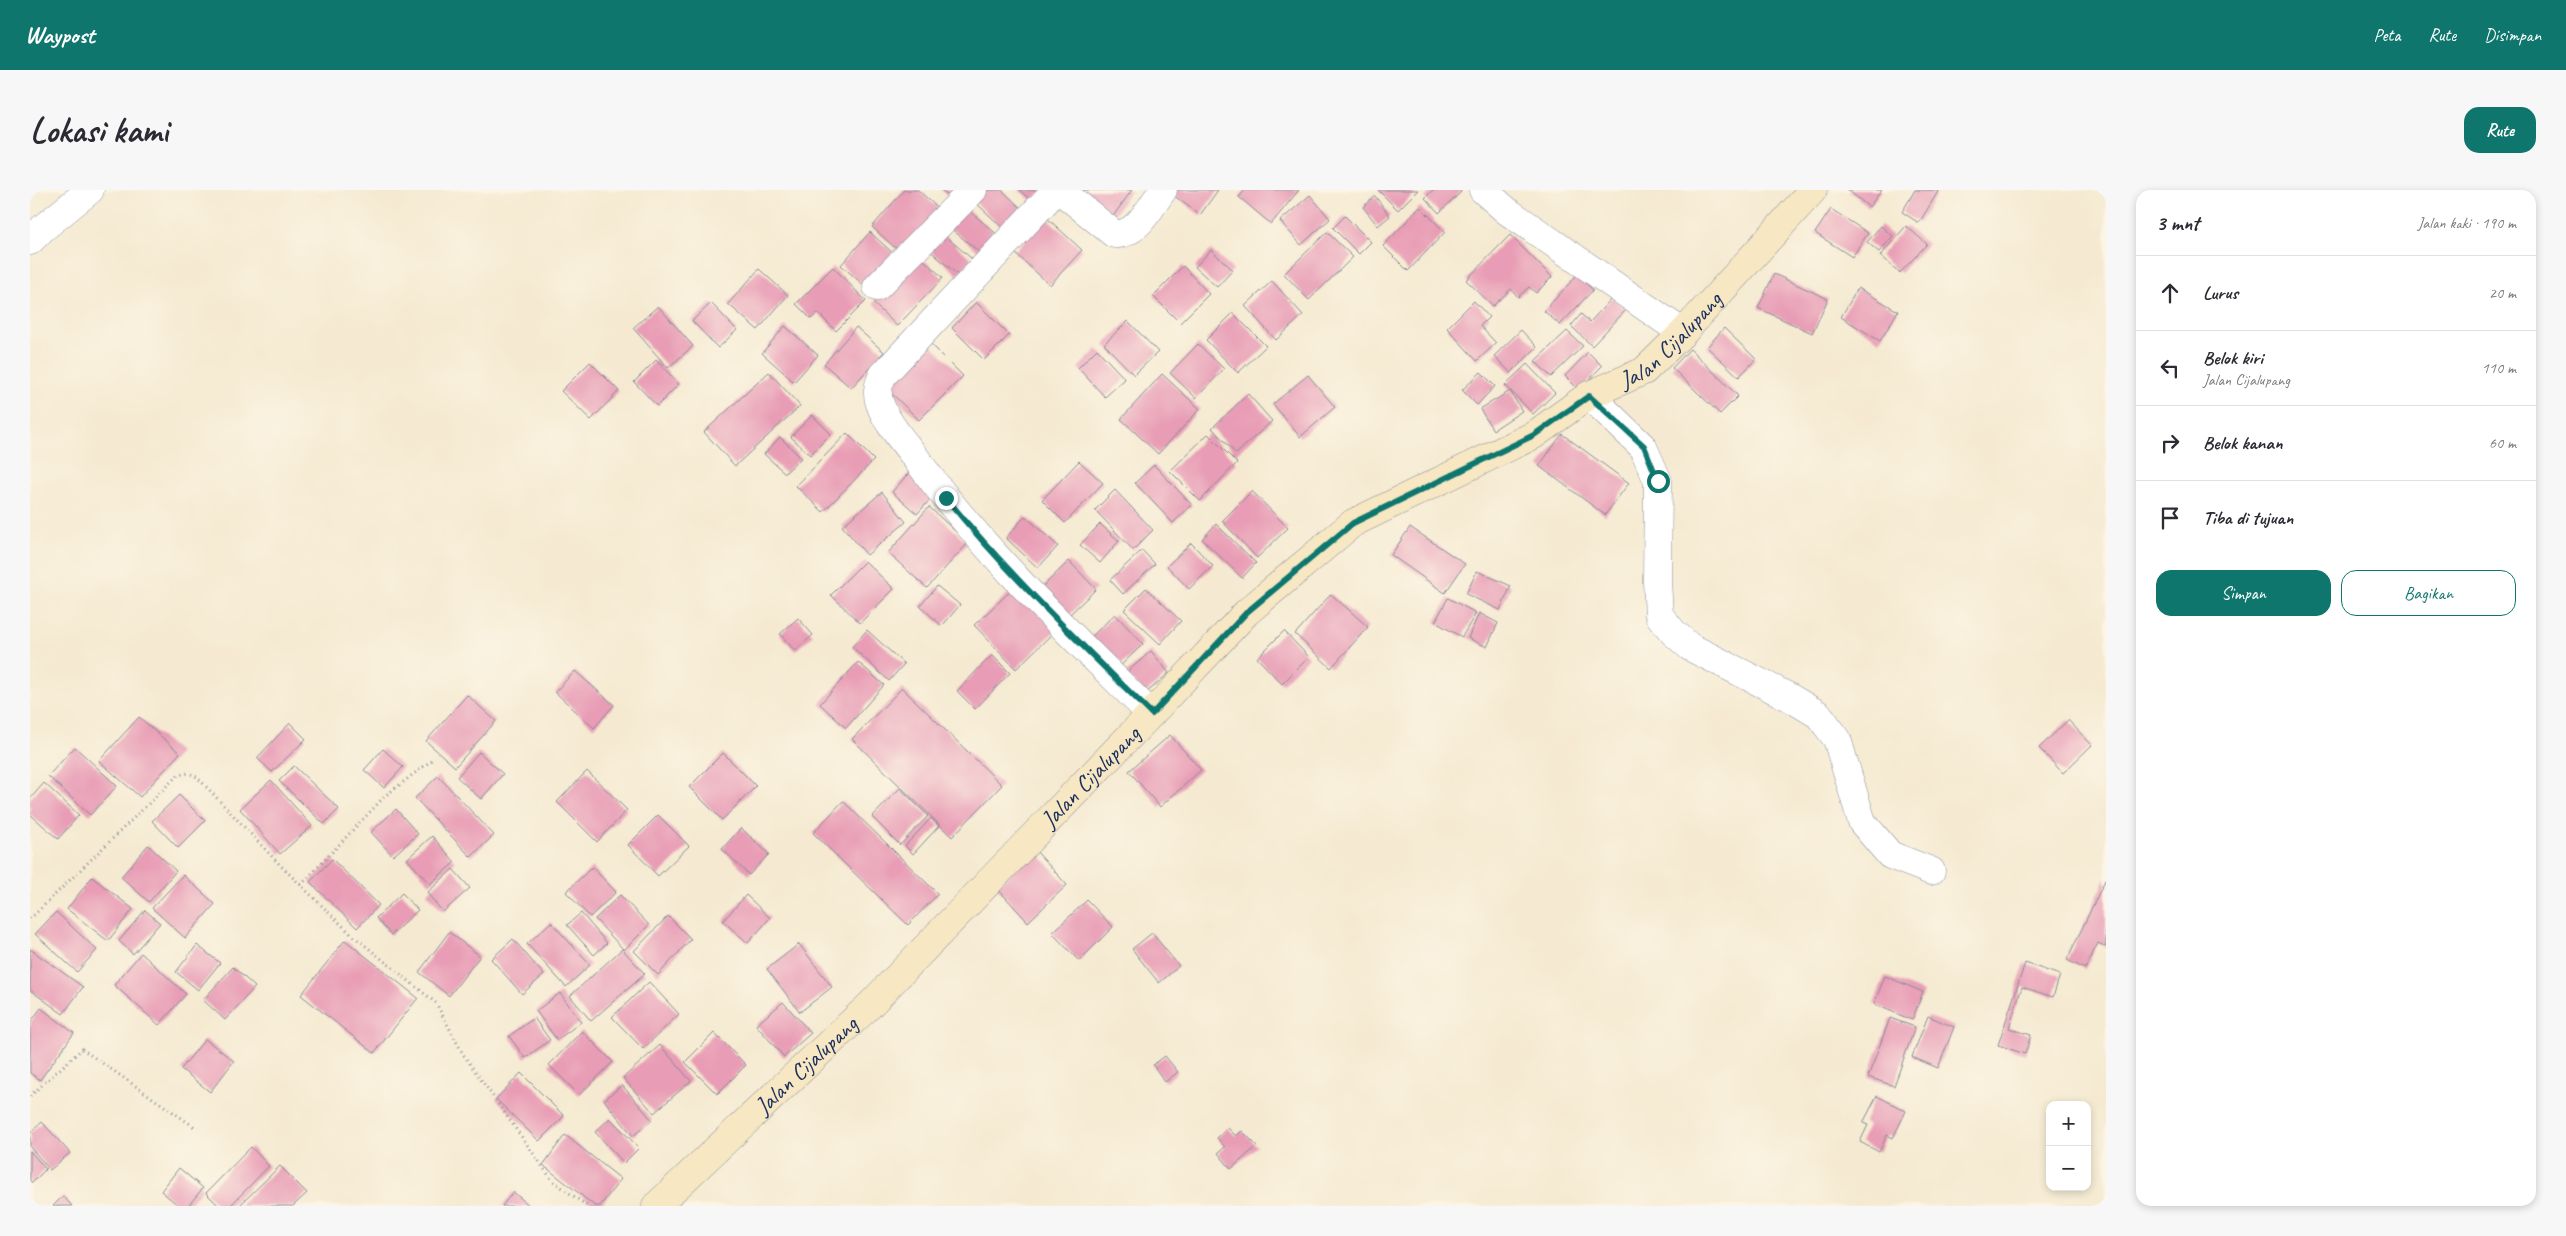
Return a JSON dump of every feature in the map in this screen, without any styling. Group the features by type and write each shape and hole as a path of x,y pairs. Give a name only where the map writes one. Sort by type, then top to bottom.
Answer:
{"street":[{"path":"30,241 42,228 90,190"},
{"path":"878,287 973,190"},
{"path":"1056,190 883,375 878,385 878,396 888,419 946,498 990,551 1152,714"},
{"path":"1060,190 1114,234 1122,236 1131,232 1163,190"},
{"path":"1483,190 1507,211 1683,333"},
{"name":"Jalan Cijalupang","path":"656,1206 870,1005 1152,714 1247,612 1353,523 1534,435 1589,396 1644,372 1683,333 1813,190"},
{"path":"1589,396 1644,446 1658,481 1657,582 1659,615 1673,632 1690,646 1789,696 1819,715 1836,740 1862,822 1890,855 1931,871"}],"path":[{"path":"301,885 385,796 432,760"},
{"path":"30,919 182,773 189,773 197,777 351,934 436,1003 463,1054 552,1180 587,1206"},
{"path":"30,1096 82,1049 196,1128"}],"building":[{"path":"904,190 918,190 940,210 902,254 872,227"},
{"path":"941,190 954,190 948,196"},
{"path":"983,190 1002,190 1025,212 1007,232 973,200"},
{"path":"1019,190 1042,190 1032,201"},
{"path":"1073,190 1132,190 1111,219"},
{"path":"1176,190 1218,190 1200,215 1173,195"},
{"path":"1245,190 1299,190 1271,224 1239,197"},
{"path":"1378,190 1418,190 1398,210"},
{"path":"1433,190 1460,190 1461,192 1439,213 1425,198"},
{"path":"1848,190 1882,190 1869,207"},
{"path":"1915,190 1939,190 1919,223 1902,212"},
{"path":"1310,195 1330,219 1301,245 1280,221"},
{"path":"1375,196 1390,216 1378,226 1363,207"},
{"path":"965,207 1000,237 984,256 949,227"},
{"path":"1420,207 1445,232 1408,271 1383,246"},
{"path":"1831,209 1868,233 1852,257 1815,233"},
{"path":"1345,216 1371,242 1359,254 1333,228"},
{"path":"1046,217 1082,250 1050,285 1014,252"},
{"path":"1881,226 1893,236 1879,252 1867,242"},
{"path":"1906,226 1927,244 1900,273 1880,256"},
{"path":"870,232 897,257 868,289 841,265"},
{"path":"1327,232 1353,257 1309,300 1284,274"},
{"path":"942,233 972,259 958,275 928,249"},
{"path":"1510,235 1552,277 1536,293 1529,287 1518,297 1511,289 1493,306 1466,280"},
{"path":"1211,250 1233,270 1217,287 1195,267"},
{"path":"919,255 943,278 897,326 873,303"},
{"path":"1183,266 1209,294 1180,323 1153,296"},
{"path":"833,267 866,301 836,331 818,313 811,319 796,304"},
{"path":"759,269 788,295 758,330 728,304"},
{"path":"1774,274 1828,299 1812,333 1758,308"},
{"path":"1577,275 1593,290 1560,325 1544,311"},
{"path":"1272,281 1303,315 1276,340 1245,306"},
{"path":"1858,288 1898,311 1880,341 1841,317"},
{"path":"1612,298 1626,310 1592,346 1571,326 1581,314 1590,322"},
{"path":"1474,301 1489,317 1480,326 1496,343 1477,361 1447,328"},
{"path":"976,302 1009,335 984,360 952,328"},
{"path":"711,303 737,330 718,348 692,321"},
{"path":"658,306 693,346 668,368 633,328"},
{"path":"1233,313 1266,346 1238,373 1206,340"},
{"path":"1128,321 1158,352 1134,375 1104,344"},
{"path":"785,326 818,355 794,382 762,353"},
{"path":"856,327 884,352 851,388 824,364"},
{"path":"1724,328 1756,359 1739,377 1707,347"},
{"path":"1521,330 1537,347 1511,373 1494,356"},
{"path":"1567,331 1583,346 1551,377 1535,361"},
{"path":"929,342 963,376 919,420 885,387"},
{"path":"1198,344 1224,369 1196,398 1170,373"},
{"path":"1097,349 1125,379 1105,397 1078,368"},
{"path":"1690,349 1738,396 1720,414 1672,368"},
{"path":"1588,352 1602,366 1579,390 1565,376"},
{"path":"656,360 679,384 657,406 634,382"},
{"path":"590,362 619,391 591,420 561,391"},
{"path":"1527,364 1555,393 1533,414 1505,385"},
{"path":"769,372 800,406 735,466 704,432"},
{"path":"1481,372 1495,386 1477,405 1462,390"},
{"path":"1162,374 1200,409 1158,454 1121,419"},
{"path":"1308,375 1335,407 1300,437 1273,404"},
{"path":"1510,391 1522,411 1493,430 1480,409"},
{"path":"1248,394 1272,421 1236,454 1212,428"},
{"path":"812,415 831,434 810,455 791,437"},
{"path":"847,433 874,460 823,512 796,486"},
{"path":"1208,434 1237,463 1200,501 1170,471"},
{"path":"1562,434 1629,483 1605,515 1539,466"},
{"path":"780,437 801,458 785,473 764,454"},
{"path":"1079,461 1103,483 1065,523 1042,500"},
{"path":"1154,465 1192,505 1173,523 1135,483"},
{"path":"914,467 939,490 917,514 892,492"},
{"path":"1115,490 1153,530 1133,550 1095,510"},
{"path":"1252,491 1288,528 1257,558 1222,521"},
{"path":"882,492 906,522 867,555 842,526"},
{"path":"929,507 968,543 927,588 888,553"},
{"path":"1025,516 1058,546 1038,568 1006,538"},
{"path":"1100,524 1119,541 1100,563 1080,545"},
{"path":"1216,524 1256,563 1242,578 1202,539"},
{"path":"1410,527 1465,564 1445,593 1391,555"},
{"path":"1191,543 1213,566 1189,589 1167,566"},
{"path":"1142,550 1155,564 1123,594 1110,580"},
{"path":"865,561 894,589 860,623 831,595"},
{"path":"1069,561 1096,589 1066,618 1039,590"},
{"path":"1477,571 1511,586 1500,610 1466,594"},
{"path":"937,586 960,605 942,626 920,606"},
{"path":"1016,586 1057,629 1016,669 974,625"},
{"path":"1146,588 1181,621 1160,644 1124,610"},
{"path":"1331,594 1368,627 1331,668 1295,634"},
{"path":"1448,598 1476,613 1462,637 1435,622"},
{"path":"1479,613 1498,623 1487,647 1468,638"},
{"path":"1115,614 1143,644 1113,673 1085,643"},
{"path":"798,618 813,635 795,651 780,634"},
{"path":"867,630 904,664 889,681 852,647"},
{"path":"1284,631 1309,657 1282,684 1257,658"},
{"path":"1151,651 1169,673 1144,695 1126,673"},
{"path":"992,655 1010,673 975,709 957,691"},
{"path":"858,662 884,685 846,728 820,704"},
{"path":"575,671 614,705 594,728 555,692"},
{"path":"902,688 1002,785 952,837 852,739"},
{"path":"467,695 496,721 455,767 426,741"},
{"path":"139,717 180,753 140,797 99,761"},
{"path":"2068,720 2092,745 2063,773 2039,748"},
{"path":"290,723 306,739 272,772 257,758"},
{"path":"1170,735 1201,770 1160,807 1129,771"},
{"path":"75,747 117,786 90,815 48,776"},
{"path":"383,749 403,767 384,788 364,770"},
{"path":"479,752 503,774 481,799 457,777"},
{"path":"723,753 756,786 722,820 689,787"},
{"path":"294,766 339,809 324,824 279,781"},
{"path":"587,771 627,810 597,842 557,802"},
{"path":"438,776 494,835 471,857 415,798"},
{"path":"271,780 312,826 280,854 240,809"},
{"path":"44,783 79,815 58,839 30,814 30,799"},
{"path":"900,788 928,816 900,845 872,817"},
{"path":"179,795 205,821 178,848 152,821"},
{"path":"843,801 938,894 908,925 813,833"},
{"path":"396,809 418,834 393,856 371,832"},
{"path":"658,815 689,846 658,876 628,845"},
{"path":"931,818 939,826 913,854 905,846"},
{"path":"741,828 769,854 749,875 722,849"},
{"path":"432,836 455,862 430,884 407,859"},
{"path":"148,845 176,871 149,902 121,877"},
{"path":"1035,850 1067,885 1028,922 996,887"},
{"path":"332,859 379,905 357,928 310,882"},
{"path":"592,867 616,892 590,917 566,892"},
{"path":"453,869 470,888 443,912 427,893"},
{"path":"183,875 215,904 185,938 152,908"},
{"path":"92,877 133,909 108,941 67,909"},
{"path":"2106,878 2106,947 2098,943 2085,969 2067,960"},
{"path":"402,893 418,910 391,935 376,918"},
{"path":"620,895 649,925 624,950 595,919"},
{"path":"746,895 770,918 748,943 723,921"},
{"path":"1087,900 1113,927 1079,961 1052,933"},
{"path":"145,910 160,923 133,954 119,941"},
{"path":"56,912 97,950 77,972 35,934"},
{"path":"581,913 607,943 594,955 567,925"},
{"path":"668,916 691,939 658,975 634,951"},
{"path":"551,922 590,965 566,987 527,944"},
{"path":"449,932 480,956 449,996 419,972"},
{"path":"1152,933 1179,966 1159,983 1132,949"},
{"path":"513,939 544,975 522,994 491,959"},
{"path":"345,940 418,998 374,1053 301,995"},
{"path":"799,944 832,987 800,1012 767,969"},
{"path":"197,945 220,963 198,990 176,972"},
{"path":"30,949 83,987 63,1014 30,990"},
{"path":"622,949 645,974 591,1021 570,996"},
{"path":"141,953 186,994 159,1025 114,985"},
{"path":"2025,963 2060,975 2053,997 2022,987 2009,1028 2031,1035 2025,1054 1998,1045"},
{"path":"233,967 255,987 225,1020 203,1000"},
{"path":"1885,976 1923,992 1912,1020 1874,1004"},
{"path":"649,982 679,1014 643,1049 612,1017"},
{"path":"560,993 581,1022 557,1040 536,1011"},
{"path":"783,1002 811,1033 784,1057 756,1025"},
{"path":"41,1008 74,1033 40,1080 30,1073 30,1023"},
{"path":"1928,1016 1954,1027 1938,1068 1912,1057"},
{"path":"534,1018 550,1040 525,1058 509,1036"},
{"path":"1890,1018 1915,1027 1894,1086 1868,1077"},
{"path":"582,1031 613,1062 579,1095 549,1065"},
{"path":"714,1033 746,1065 717,1094 685,1062"},
{"path":"205,1039 234,1061 210,1092 181,1069"},
{"path":"660,1045 691,1081 654,1113 623,1078"},
{"path":"1165,1056 1178,1072 1165,1082 1153,1065"},
{"path":"521,1073 564,1116 539,1141 496,1099"},
{"path":"622,1085 652,1120 633,1136 604,1100"},
{"path":"1877,1096 1906,1111 1893,1138 1887,1135 1879,1152 1860,1142 1868,1125 1863,1123"},
{"path":"610,1118 639,1148 624,1163 595,1132"},
{"path":"42,1122 70,1153 50,1170 30,1147 30,1133"},
{"path":"1228,1128 1236,1136 1242,1131 1257,1146 1231,1169 1218,1153 1225,1147 1217,1138"},
{"path":"565,1135 621,1179 600,1206 595,1206 543,1165"},
{"path":"251,1147 269,1166 230,1206 219,1206 206,1193"},
{"path":"30,1151 46,1169 32,1183 30,1180"},
{"path":"280,1166 307,1193 293,1206 239,1206"},
{"path":"179,1168 203,1188 188,1206 179,1206 161,1191"},
{"path":"513,1192 530,1206 502,1206"},
{"path":"63,1196 72,1206 53,1206"}],"route":[{"path":"946,498 990,551 1031,595 1152,714 1247,612 1353,523 1534,435 1589,396 1644,446 1658,481"}]}
